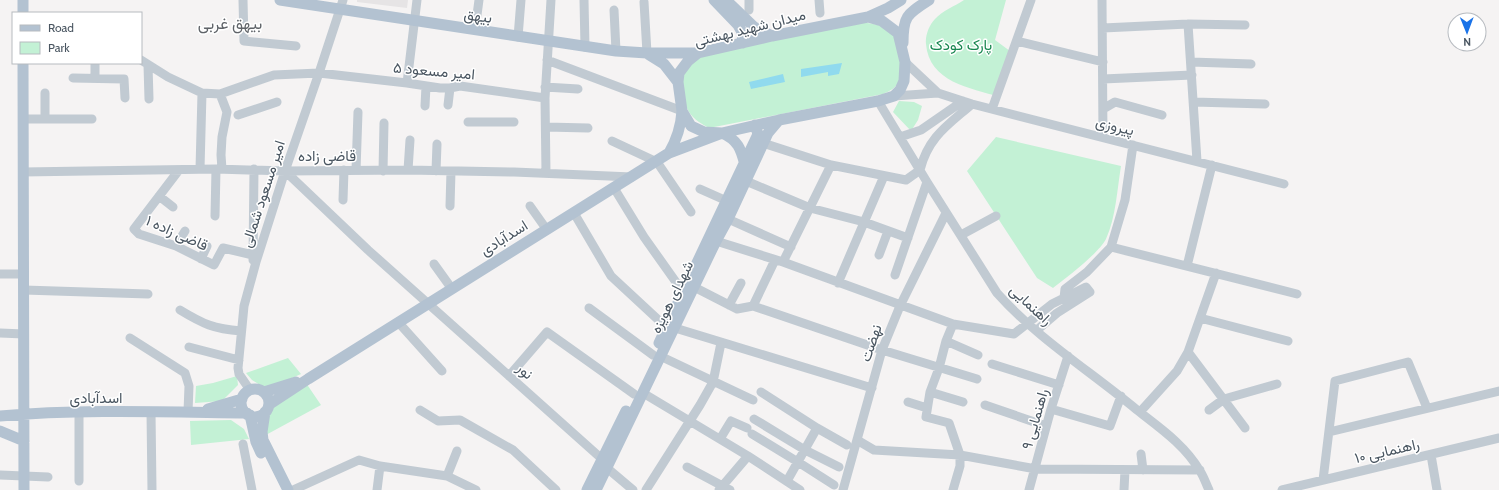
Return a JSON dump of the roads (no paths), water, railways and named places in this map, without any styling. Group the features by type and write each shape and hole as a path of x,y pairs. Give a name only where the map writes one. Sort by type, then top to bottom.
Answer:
{"main road":[{"path":"23,0 23,12"},
{"name":"بیهق","path":"280,0 341,5 415,21 616,51 647,53 698,53"},
{"path":"714,0 738,24 742,32 742,43"},
{"path":"726,0 754,27 772,36"},
{"name":"میدان شهید بهشتی","path":"678,82 679,73 688,61 698,53 772,36 868,17 901,0"},
{"path":"878,101 894,96 904,81 903,27 907,16 929,0"},
{"path":"868,17 882,21 898,33 904,56"},
{"path":"647,53 664,64 678,82 682,111 681,126 677,140 669,154"},
{"path":"23,64 24,490"},
{"name":"شهدای هویزه","path":"671,328 683,292 761,134 779,120 878,101"},
{"path":"682,111 691,126 704,132 761,134"},
{"path":"722,133 734,140 742,152 745,165"},
{"name":"اسدآبادی","path":"267,408 308,378 669,154 722,133"},
{"name":"شهدای هویزه","path":"596,490 605,464 638,394 671,328 694,287 746,181 761,134"},
{"name":"اسدآبادی","path":"264,392 308,378"},
{"path":"279,490 256,442 248,414 242,407 242,399 246,392 250,390 258,389 264,392 268,397 262,432 263,440 288,490"},
{"name":"اسدآبادی","path":"190,412 242,399"},
{"path":"248,414 258,416 267,408"},
{"name":"اسدآبادی","path":"0,416 24,414 151,412 248,414"},
{"path":"0,430 24,441"},
{"name":"شهدای هویزه","path":"587,490 605,464"}],"street":[{"path":"243,0 244,41 296,46"},
{"path":"407,82 417,0"},
{"path":"475,30 479,0"},
{"path":"518,36 521,0"},
{"path":"546,173 545,87 551,0"},
{"path":"584,0 585,47"},
{"path":"749,0 749,10"},
{"path":"819,0 820,13"},
{"path":"992,109 1031,0"},
{"path":"1102,0 1103,137"},
{"path":"644,2 647,53"},
{"name":"امیر مسعود شمالی","path":"250,390 239,374 244,306 252,275 285,171 341,5"},
{"path":"614,10 616,51"},
{"path":"1102,28 1188,24 1245,25"},
{"path":"1188,24 1197,162"},
{"path":"1017,41 1103,62"},
{"path":"904,56 938,93"},
{"path":"547,60 682,111"},
{"path":"145,62 168,77 202,93 217,94 227,112 222,137 215,216"},
{"path":"145,62 149,99"},
{"path":"1191,62 1251,64"},
{"path":"94,78 95,64"},
{"name":"امیر مسعود ۵","path":"217,94 274,75 319,73 407,82 426,86 450,88 460,86 512,98 545,98"},
{"path":"1103,79 1192,75"},
{"path":"73,78 124,79 125,98"},
{"path":"425,106 426,86"},
{"path":"545,87 578,89"},
{"path":"448,105 450,88"},
{"path":"44,119 45,93"},
{"path":"200,169 202,93"},
{"path":"894,96 938,93"},
{"name":"پیروزی","path":"938,93 972,104 1284,184"},
{"name":"راهنمایی","path":"878,101 946,213 997,292 1011,308 1036,330 1179,443 1200,470 1209,490"},
{"path":"900,137 921,130 963,101"},
{"path":"238,115 277,102"},
{"path":"1103,109 1115,102 1162,115"},
{"path":"1194,102 1265,104"},
{"path":"761,134 831,165 906,180 920,170 923,158 930,144 946,127 972,104"},
{"path":"356,170 358,112"},
{"path":"23,119 92,119"},
{"path":"468,122 514,122"},
{"path":"383,171 384,123"},
{"path":"546,127 588,128"},
{"path":"408,170 410,140"},
{"path":"612,141 657,162 691,212"},
{"path":"436,171 437,144"},
{"path":"1036,330 1057,313 1066,302 1065,289 1087,272 1111,247 1125,200 1133,145"},
{"path":"753,306 779,261 791,247 831,165"},
{"path":"1187,266 1212,165"},
{"name":"قاضی زاده","path":"23,172 200,169 254,169 285,171 408,170 546,173 632,177"},
{"path":"252,275 254,169"},
{"name":"قاضی زاده ۱","path":"179,170 134,229 140,234 176,246 214,265 223,248 253,255"},
{"path":"343,200 344,170"},
{"name":"نور","path":"285,171 368,250 509,376 633,490"},
{"path":"450,206 451,171"},
{"path":"838,283 884,176"},
{"path":"746,181 810,208 864,222 908,238"},
{"path":"895,275 927,182"},
{"path":"614,188 644,237 683,292"},
{"path":"700,189 727,201"},
{"path":"159,196 173,207"},
{"path":"530,206 547,230"},
{"path":"574,213 611,276 671,328 872,388"},
{"name":"نهضت","path":"843,490 882,350 900,306 946,213"},
{"path":"961,235 996,216"},
{"path":"728,219 791,247"},
{"path":"176,246 185,231"},
{"path":"879,255 888,231"},
{"path":"716,241 779,261 953,324 1014,334 1052,304 1066,302"},
{"path":"200,259 207,246"},
{"path":"1111,247 1297,294"},
{"path":"434,264 452,289"},
{"path":"1140,412 1177,371 1188,352 1216,273"},
{"path":"0,274 24,274"},
{"path":"729,305 742,283"},
{"path":"694,287 737,309 753,306 882,350 977,379"},
{"path":"24,290 148,294"},
{"path":"589,308 657,356 753,400"},
{"path":"180,310 199,321 220,329 241,331"},
{"path":"1200,318 1288,341"},
{"path":"398,322 442,371"},
{"path":"953,324 930,392 926,417 949,423 960,455 960,466 953,490"},
{"path":"509,376 547,332 638,394 690,421 787,480 800,490"},
{"path":"0,333 24,334"},
{"path":"130,338 185,373 189,386 190,412"},
{"path":"946,341 978,355"},
{"path":"646,490 700,406 713,382 720,343"},
{"path":"189,346 239,360"},
{"path":"1188,352 1245,428"},
{"name":"راهنمایی ۹","path":"1029,490 1036,469 1046,426 1068,356"},
{"path":"1323,480 1335,380 1408,362 1427,408"},
{"path":"992,364 1059,385"},
{"path":"1209,410 1224,400 1277,384"},
{"path":"1329,432 1499,391"},
{"path":"762,392 817,428 847,444"},
{"path":"930,392 964,402"},
{"path":"1051,409 1110,426 1121,396"},
{"path":"908,402 927,408"},
{"path":"985,405 1046,426"},
{"path":"420,410 438,421 460,420 513,450 556,490"},
{"path":"151,412 152,490"},
{"path":"79,413 79,481"},
{"path":"754,419 805,450 839,467"},
{"path":"720,439 731,421 750,431 834,486"},
{"path":"787,480 817,428"},
{"name":"راهنمایی ۱۰","path":"1282,490 1499,438"},
{"path":"857,440 874,450 960,455 1036,469 1200,470"},
{"path":"243,444 252,490"},
{"path":"447,476 457,451"},
{"path":"1140,454 1143,470"},
{"path":"1431,455 1437,490"},
{"path":"687,467 724,489 748,456"},
{"path":"292,490 359,460 380,466 447,476 476,490"},
{"path":"377,490 380,466"},
{"path":"1124,490 1125,470"},
{"path":"0,475 48,478"}],"water":[{"path":"842,63 839,74 828,76 828,72 801,77 801,69"},
{"path":"783,74 785,82 751,89 749,82"}],"district":[{"name":"بیهق غربی","path":"230,23"}],"park label":[{"name":"پارک کودک","path":"961,45"}]}
